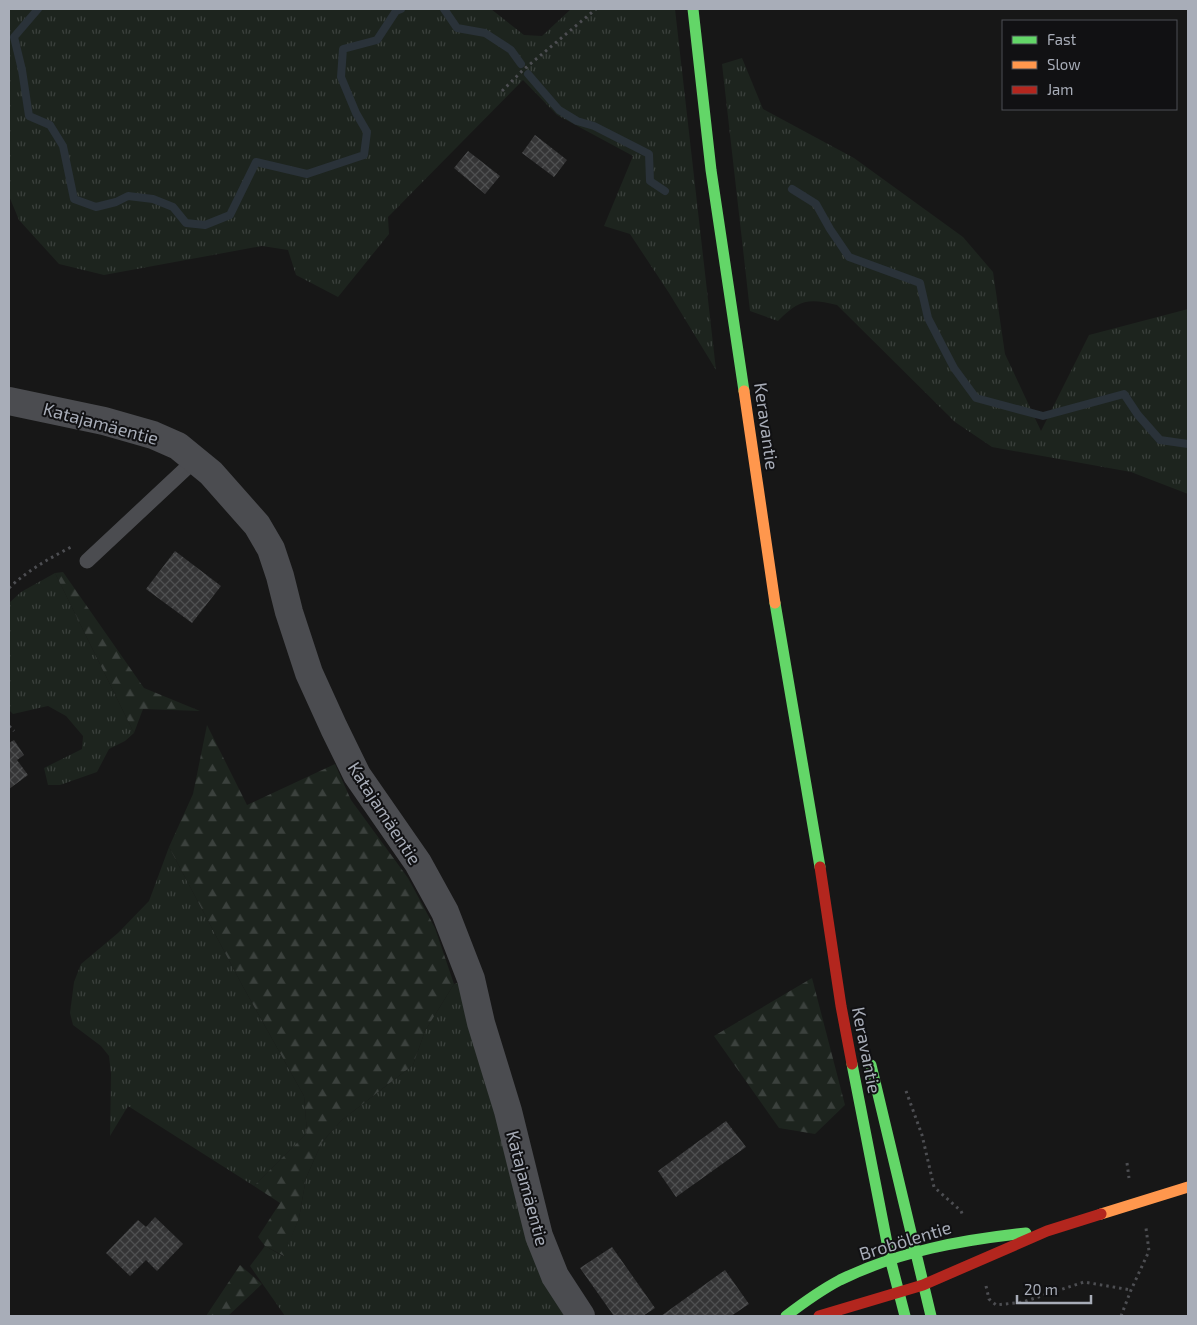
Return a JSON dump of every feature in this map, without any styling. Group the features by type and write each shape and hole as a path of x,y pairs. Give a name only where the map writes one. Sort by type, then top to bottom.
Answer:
{"main road":[{"name":"Keravantie","path":"693,9 711,170 781,640 817,847 841,1006 890,1258 906,1316"},
{"name":"Keravantie","path":"817,847 847,969"},
{"name":"Keravantie","path":"868,1054 931,1316"},
{"name":"Brobölentie","path":"819,1316 923,1285 1047,1231 1188,1187"},
{"name":"Brobölentie","path":"786,1316 804,1300 861,1270 890,1258 986,1236 1047,1231"}],"street":[{"name":"Katajamäentie","path":"9,401 104,421 153,435 178,446 211,473 257,525 271,548 309,673 334,728 357,775 418,863 445,912 470,979 508,1111 540,1236 555,1276 581,1316"}],"lane":[{"path":"87,561 195,460"}],"path":[{"path":"502,91 523,70 596,9"},
{"path":"9,726 14,731"},
{"path":"1121,1316 1149,1251"}],"green space":[{"path":"9,9 491,9 524,35 542,36 571,9 675,9 716,370 630,234 604,226 633,156 557,115 523,80 388,217 389,234 338,297 296,275 288,250 262,246 104,275 59,264 19,220 9,196"},
{"path":"742,58 763,109 854,158 963,237 993,272 1005,354 1041,431 1089,335 1188,309 1188,494 1131,472 992,447 955,422 837,305 819,301 805,302 792,308 778,321 750,311 722,64"},
{"path":"63,572 144,688 200,711 143,709 134,733 55,573"},
{"path":"55,573 134,733 125,741 109,749 97,772 60,785 48,785 44,768 82,749 83,736 66,716 48,706 13,714 9,710 9,603 21,592"},
{"path":"207,725 247,805 335,764 351,800 408,878 435,928 454,984 425,1031 413,1065 342,1120 322,1142 306,1178 299,1218 284,1256 265,1246 258,1237 280,1203 254,1186 307,1133 304,1096 241,983 169,847 193,794"},
{"path":"169,847 241,983 304,1096 307,1133 254,1186 128,1106 110,1136 111,1074 109,1056 101,1046 73,1025 70,1013 74,982 81,964 118,933 149,901"},
{"path":"812,978 845,1105 815,1134 779,1128 714,1036"},
{"path":"471,979 481,1023 581,1316 285,1316 250,1266 265,1246 283,1256 299,1218 306,1178 322,1142 342,1120 413,1065 425,1031 454,984"},
{"path":"240,1265 262,1284 228,1316 206,1316"}],"building":[{"path":"535,135 567,160 554,177 522,153"},
{"path":"468,151 500,176 485,194 454,168"},
{"path":"175,551 221,586 192,623 146,589"},
{"path":"14,740 24,755 17,760 28,775 9,789 9,743"},
{"path":"726,1121 746,1147 676,1197 658,1171"},
{"path":"155,1217 183,1244 157,1271 146,1260 130,1276 106,1253 138,1220 146,1227"},
{"path":"612,1247 655,1308 643,1316 614,1316 580,1268"},
{"path":"725,1270 749,1304 731,1316 661,1316"}],"waterway":[{"path":"38,9 14,37 22,70 29,116 50,125 63,146 74,199 96,207 116,202 128,196 153,199 173,207 186,223 205,225 230,215 256,162 307,174 364,155 367,132 356,113 341,77 343,49 377,40 396,11 401,9"},
{"path":"444,9 457,28 485,33 511,50 521,64"},
{"path":"528,74 559,110 577,121 594,126 649,154 650,181 665,191"},
{"path":"792,189 816,204 849,257 920,283 928,318 954,368 976,398 1043,416 1124,394 1138,415 1160,440 1188,444"}],"traffic: fast":[{"path":"693,9 711,170 744,391"},
{"path":"775,603 820,867"},
{"path":"852,1064 890,1258 905,1316"},
{"path":"871,1065 931,1316"},
{"path":"786,1316 840,1280 885,1261 955,1243 1026,1233"}],"traffic: slow":[{"path":"744,391 775,603"},
{"path":"1101,1214 1188,1187"}],"traffic: jam":[{"path":"820,867 841,1006 852,1064"},
{"path":"819,1316 923,1285 1047,1231 1101,1214"}]}
